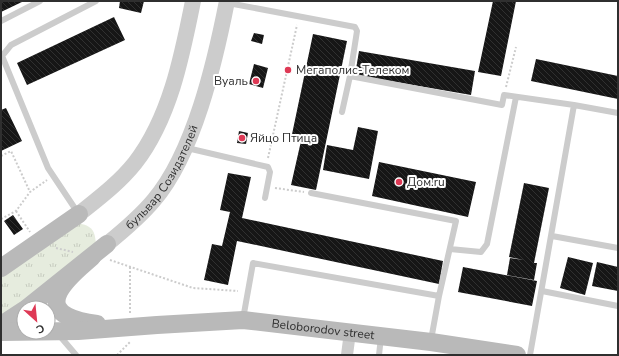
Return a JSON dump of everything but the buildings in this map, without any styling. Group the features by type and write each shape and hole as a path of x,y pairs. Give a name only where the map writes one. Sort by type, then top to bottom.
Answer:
{"main road":[{"path":"1,268 79,214"},
{"name":"бульвар Созидателей","path":"37,300 96,254"},
{"name":"Beloborodov street","path":"96,254 68,280 59,292 58,305 62,314 72,319 129,328"},
{"path":"1,325 16,315"},
{"name":"Beloborodov street","path":"56,332 243,320 382,335 517,355"},
{"name":"Beloborodov street","path":"1,332 16,332"}],"street":[{"path":"79,214 114,186 135,162 152,135 169,96 187,30 193,1"},
{"name":"бульвар Созидателей","path":"96,254 132,224 154,200 172,175 185,147 198,112 220,34 226,1"},
{"path":"347,355 350,332"}],"lane":[{"path":"1,21 40,1"},
{"path":"79,214 53,176 27,119 2,55 11,45 96,1"},
{"path":"226,1 355,27 357,31 350,76 342,112"},
{"path":"350,76 502,105 504,95 618,113"},
{"path":"450,249 481,252 487,244 516,96"},
{"path":"530,355 574,105"},
{"path":"185,147 266,166 270,172 265,198"},
{"path":"311,193 456,221 439,296 431,342"},
{"path":"552,236 618,248"},
{"path":"243,320 253,263 439,296"},
{"path":"542,291 618,306"},
{"path":"56,332 76,355"},
{"path":"379,355 382,335"}],"path":[{"path":"266,166 299,16"},
{"path":"504,95 516,47"},
{"path":"1,156 11,151 30,192"},
{"path":"1,219 16,211 30,192 53,176"},
{"path":"267,187 311,193"},
{"path":"16,211 32,234"},
{"path":"52,247 96,254 192,288 238,292 251,271"},
{"path":"117,355 129,344 130,267"}],"green space":[{"path":"77,223 90,227 94,232 96,246 26,300 16,300 16,307 1,319 1,277"}],"place":[{"name":"Мегаполис-Телеком","path":"288,70"},
{"name":"Вуаль","path":"256,81"},
{"name":"Яйцо Птица","path":"242,138"},
{"name":"Дом.ru","path":"399,182"}]}
